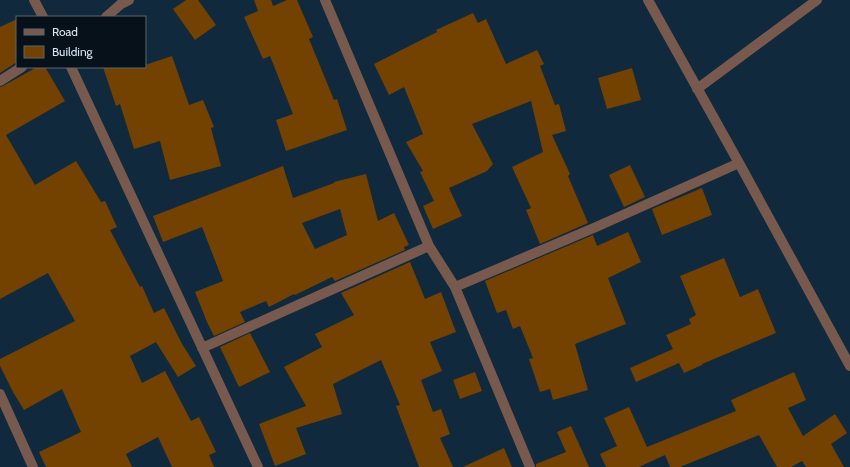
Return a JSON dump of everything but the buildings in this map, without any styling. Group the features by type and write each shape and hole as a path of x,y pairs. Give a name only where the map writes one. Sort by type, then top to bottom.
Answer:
{"street":[{"path":"34,0 42,16"},
{"path":"107,16 121,4 129,0"},
{"path":"324,0 429,246 455,288 530,467"},
{"path":"648,0 850,366"},
{"path":"697,88 817,0"},
{"path":"0,81 20,68"},
{"path":"71,68 258,467"},
{"path":"455,288 739,163"},
{"path":"202,348 429,246"},
{"path":"1,398 33,467"}]}
